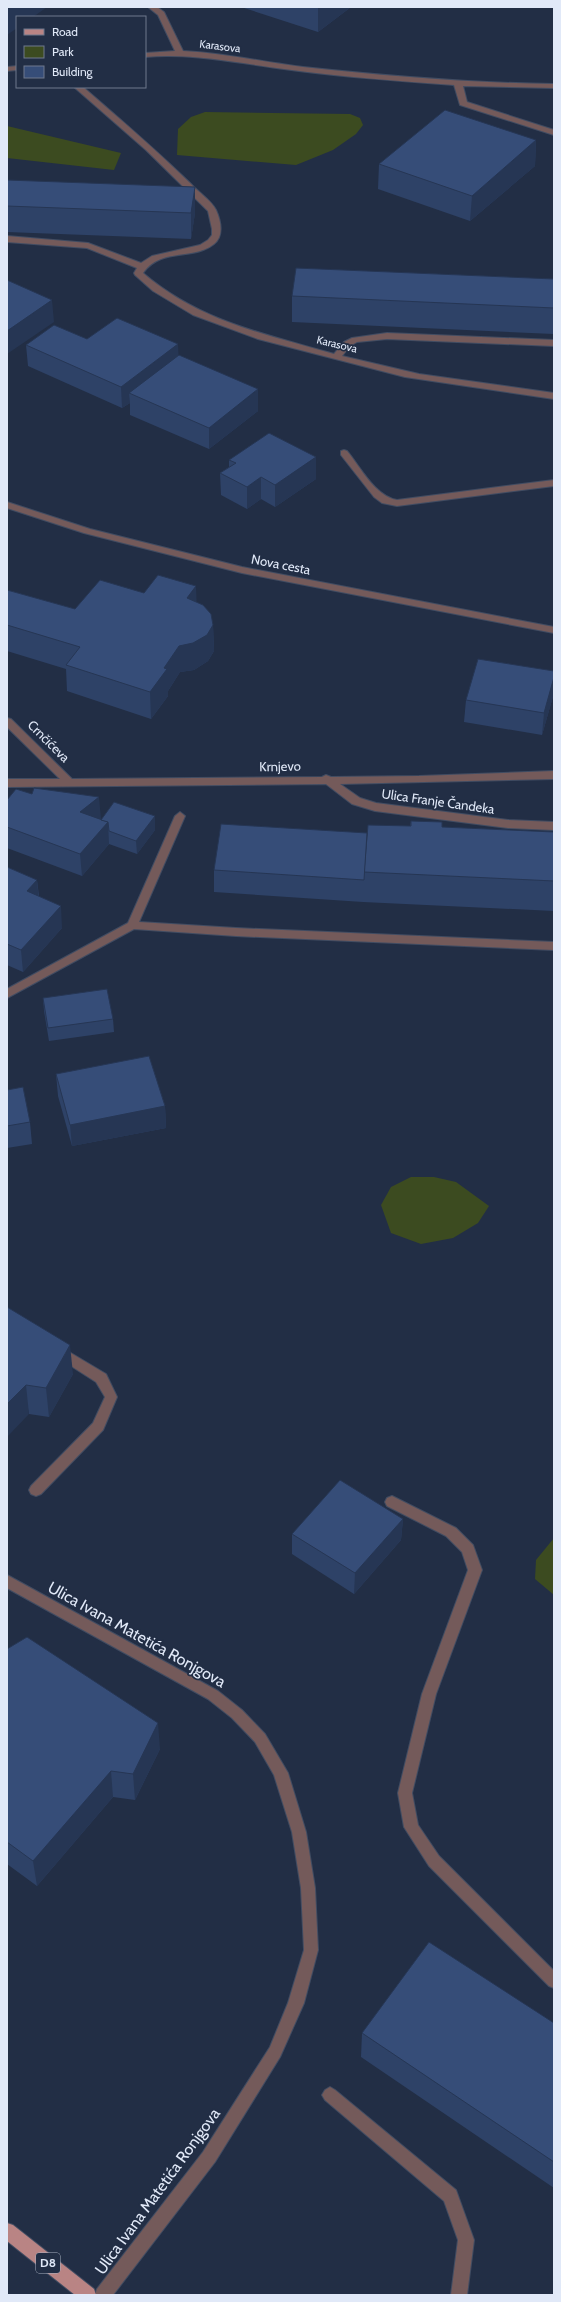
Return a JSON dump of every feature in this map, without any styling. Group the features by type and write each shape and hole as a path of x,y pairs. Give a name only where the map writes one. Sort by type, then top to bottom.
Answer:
{"main road":[{"name":"D8","path":"7,2231 88,2295"}],"street":[{"path":"152,7 161,14 180,53"},
{"name":"Karasova","path":"146,55 180,53 301,69 458,83 554,86"},
{"path":"458,83 463,102 554,132"},
{"path":"7,239 88,246 141,266 148,259 196,248 210,243 216,236 216,224 212,210 149,148 79,88"},
{"name":"Karasova","path":"141,266 138,273 172,302 212,321 250,335 418,377 554,396"},
{"path":"336,357 347,344 355,340 387,336 554,343"},
{"path":"344,453 377,495 385,501 397,503 554,484"},
{"name":"Nova cesta","path":"7,505 87,531 242,570 554,630"},
{"name":"Crnčićeva","path":"7,721 70,783"},
{"name":"Krnjevo","path":"7,783 326,779 419,780 554,775"},
{"name":"Ulica Franje Čandeka","path":"326,779 356,802 375,807 508,824 554,826"},
{"path":"132,924 180,816"},
{"path":"10,990 132,924 236,932 554,946"},
{"path":"36,1490 98,1426 111,1397 101,1378 47,1344"},
{"path":"392,1502 451,1532 468,1549 475,1570 429,1694 424,1712 405,1793 411,1827 434,1861 554,1980"},
{"name":"Ulica Ivana Matetića Ronjgova","path":"7,1581 213,1695 237,1714 260,1738 281,1773 299,1832 308,1888 311,1950 296,2004 275,2052 209,2157 103,2295"},
{"path":"330,2095 450,2196 466,2240 459,2295"}],"green space":[{"path":"205,112 350,114 360,118 363,125 356,134 333,150 296,165 177,155 178,129 191,117"},
{"path":"7,126 121,153 114,170 7,158"},
{"path":"411,1177 434,1177 456,1182 489,1206 478,1223 453,1238 421,1244 391,1233 381,1205 391,1187"},
{"path":"554,1538 554,1595 535,1579 536,1560"}],"building":[{"path":"445,110 536,140 472,196 379,164"},
{"path":"7,180 195,187 191,213 7,206"},
{"path":"296,268 554,279 554,308 292,296"},
{"path":"7,280 52,300 7,331"},
{"path":"117,318 178,344 121,387 26,345 54,325 87,339"},
{"path":"179,355 258,389 209,428 129,393"},
{"path":"269,433 316,457 275,485 261,477 247,487 220,473 236,463 229,460"},
{"path":"158,575 196,586 187,598 203,605 211,614 213,625 207,635 193,643 179,646 164,668 167,669 150,692 66,665 80,647 7,625 7,590 75,609 100,580 144,593"},
{"path":"478,659 554,671 554,677 544,713 466,700"},
{"path":"34,788 99,797 80,812 108,822 80,854 7,827 7,800 16,789 32,794"},
{"path":"114,802 155,816 136,841 109,831 108,822 101,820"},
{"path":"411,821 442,822 442,827 554,832 554,881 364,872 368,825 411,826"},
{"path":"221,824 367,833 364,880 214,870"},
{"path":"7,867 37,880 27,891 61,906 21,950 7,944"},
{"path":"107,989 113,1019 48,1028 43,998"},
{"path":"149,1056 165,1106 70,1125 56,1074"},
{"path":"23,1087 30,1122 7,1126 7,1090"},
{"path":"7,1307 70,1345 46,1388 26,1385 7,1404"},
{"path":"340,1480 403,1519 355,1573 292,1534"},
{"path":"27,1637 158,1723 133,1774 111,1771 33,1861 7,1842 7,1649"},
{"path":"429,1942 554,2023 554,2162 362,2033"}]}
